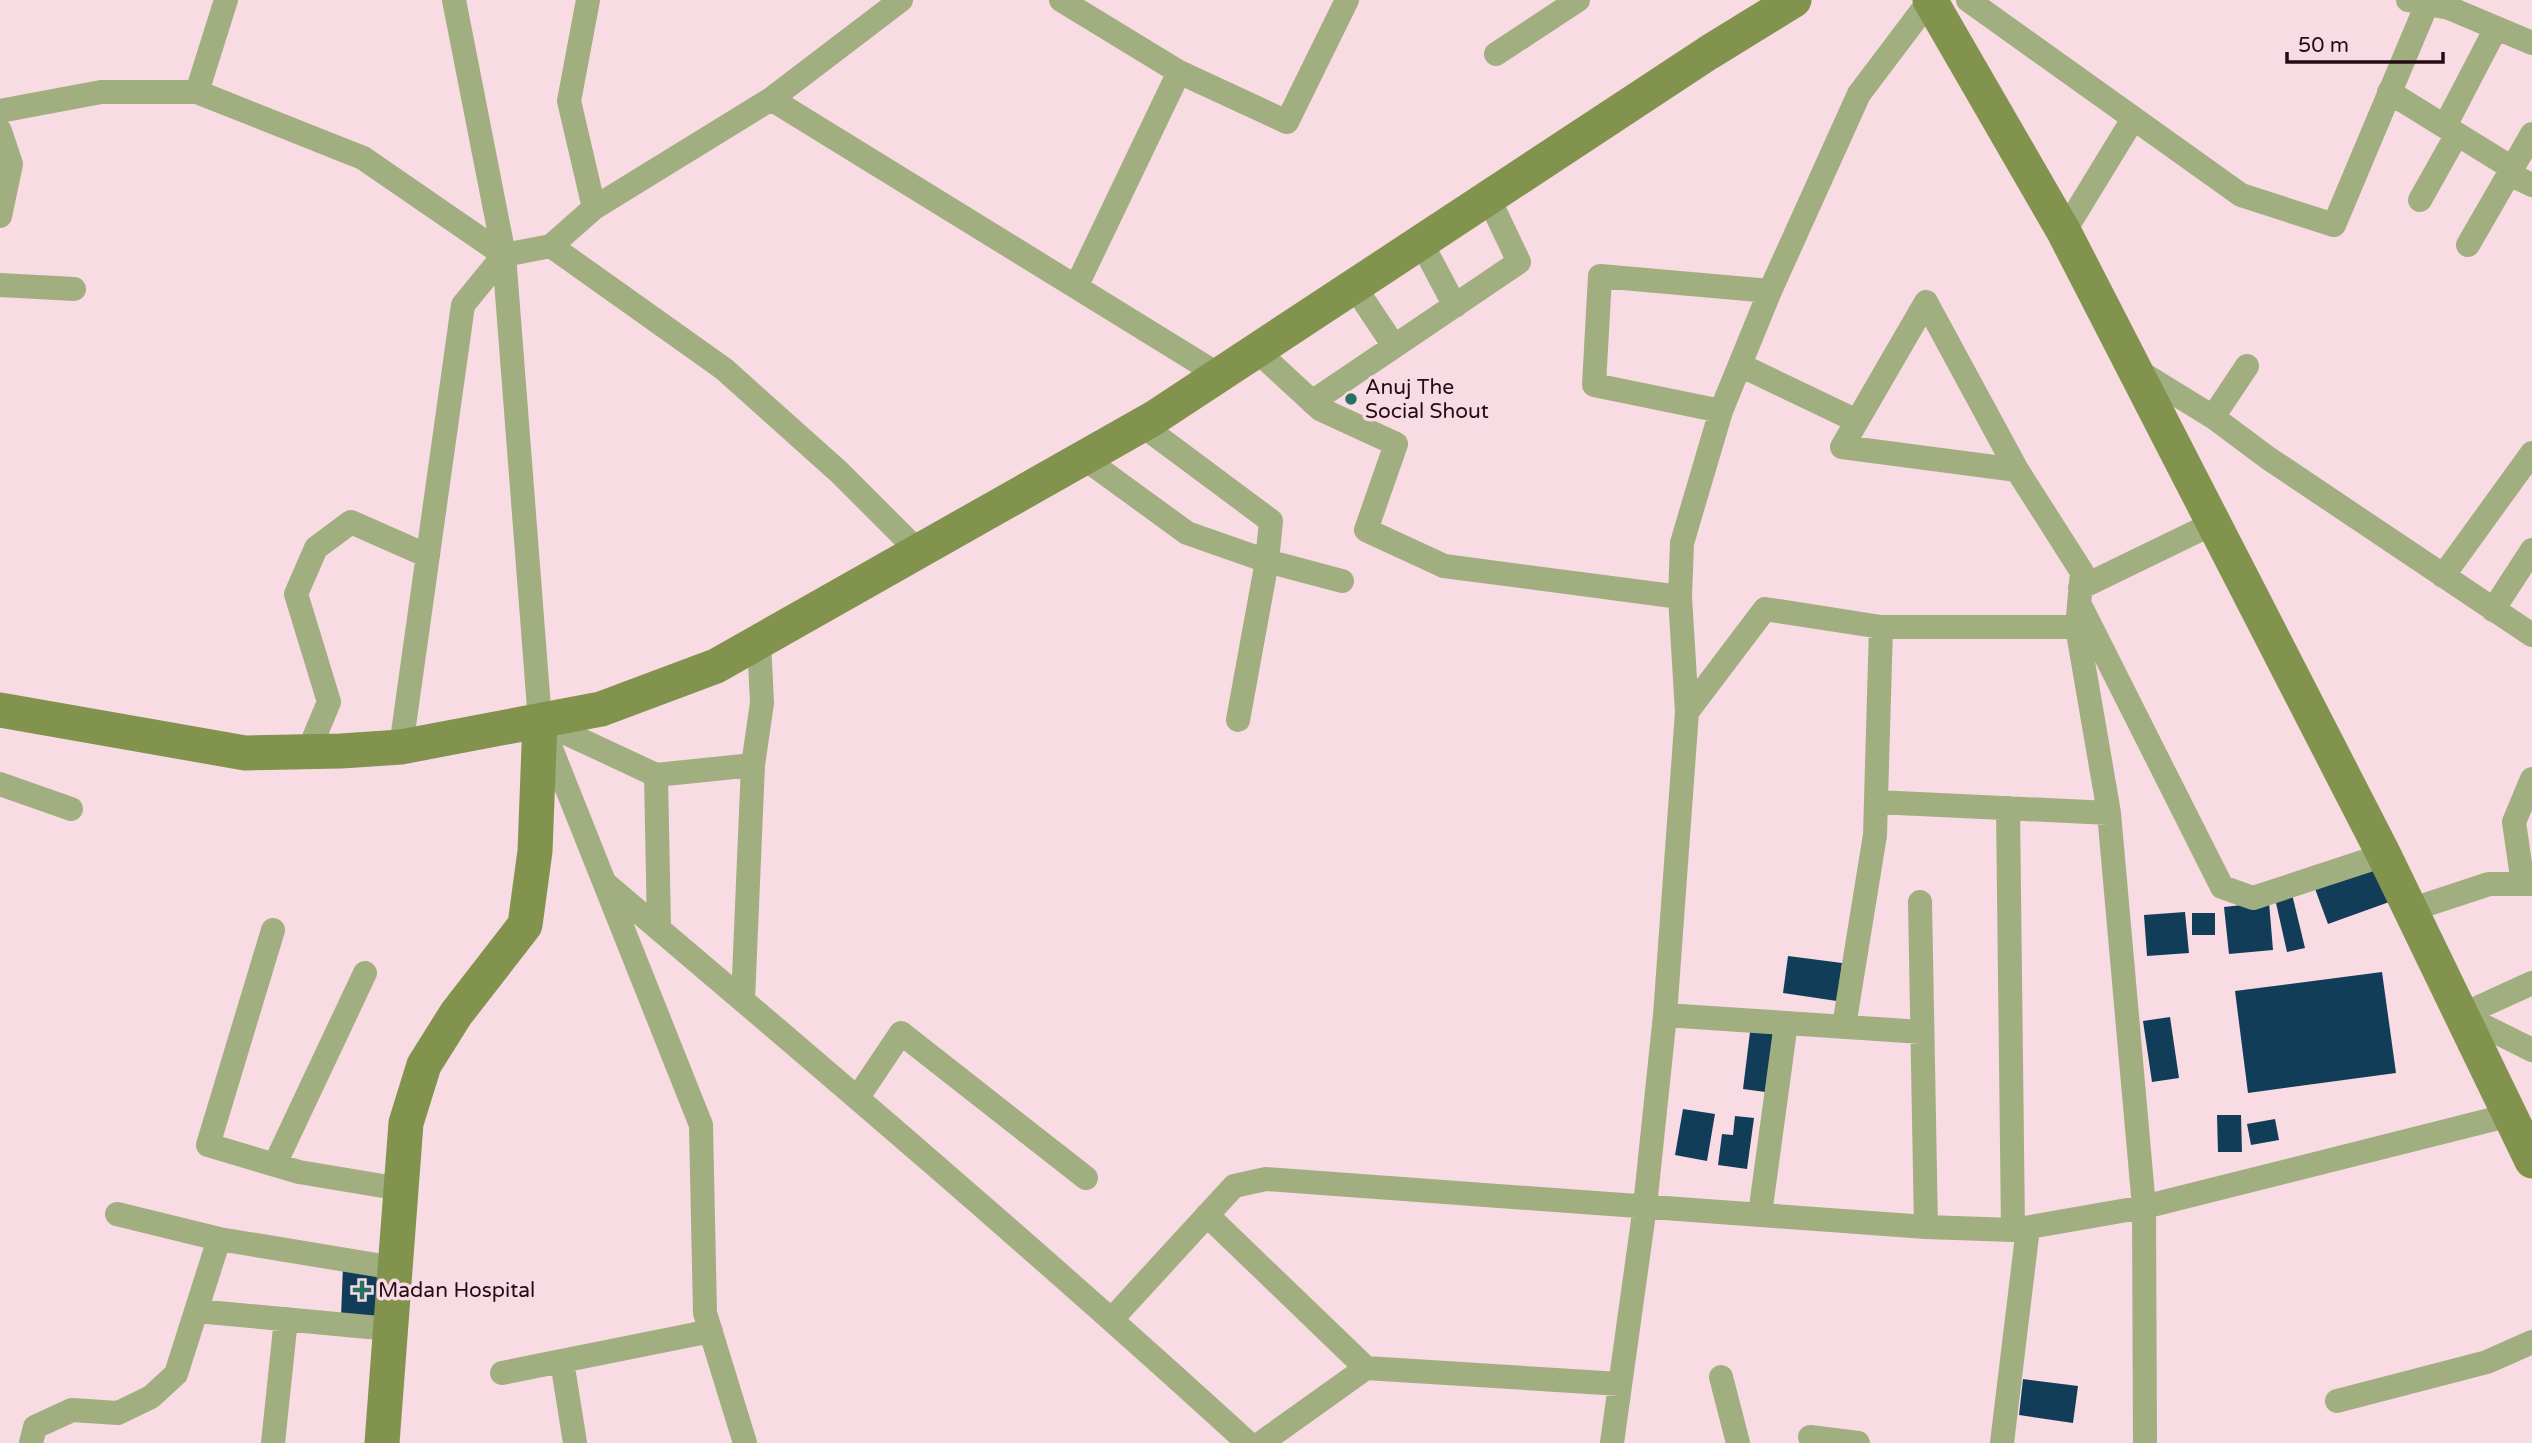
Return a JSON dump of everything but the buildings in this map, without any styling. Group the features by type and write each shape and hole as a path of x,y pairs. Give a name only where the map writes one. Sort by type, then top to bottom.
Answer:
{"street":[{"path":"197,92 226,0"},
{"path":"382,1443 406,1123 424,1065 456,1014 525,925 535,850 540,722 505,255 454,0"},
{"path":"588,0 569,101 594,208"},
{"path":"1061,0 1179,72 1287,122 1347,0"},
{"path":"1496,54 1578,0"},
{"path":"0,710 245,753 401,747 601,709 716,666 1142,425 1708,53 1794,0"},
{"path":"1612,1443 1645,1206 1665,1015 1687,712 1681,597 1682,543 1721,411 1770,291 1860,94 1930,0 2064,232 2384,855 2532,1161"},
{"path":"1968,0 2241,195 2334,225 2389,92 2418,2 2449,8 2532,43"},
{"path":"401,747 463,305 505,255 551,246 594,208 771,99 894,2"},
{"path":"2420,200 2496,28"},
{"path":"1076,287 1179,72"},
{"path":"0,111 101,92 197,92 363,158 505,255"},
{"path":"2389,92 2532,185"},
{"path":"771,99 1219,375"},
{"path":"2064,232 2133,119"},
{"path":"0,131 11,164 0,216"},
{"path":"2468,245 2532,134"},
{"path":"1311,402 1519,262 1488,197"},
{"path":"1421,242 1455,306"},
{"path":"551,246 724,369 839,472 918,551"},
{"path":"1721,411 1594,385 1600,276 1770,291"},
{"path":"0,285 74,289"},
{"path":"1354,286 1394,346"},
{"path":"2017,470 1843,447 1926,303 2017,470 2082,572 2079,606 2109,813 2144,1207 2145,1443"},
{"path":"1256,351 1320,409 1396,444 1366,530 1444,566 1681,597"},
{"path":"1740,365 1857,421"},
{"path":"2213,417 2247,366"},
{"path":"2134,369 2213,417 2268,458 2532,635"},
{"path":"1142,425 1271,521 1267,561 1238,720"},
{"path":"2443,576 2532,453"},
{"path":"1084,458 1187,533 1267,561 1342,581"},
{"path":"308,752 329,702 296,594 316,548 351,522 428,556"},
{"path":"1687,712 1765,609 1881,627 2079,606 2214,523"},
{"path":"2493,610 2532,550"},
{"path":"2079,606 2222,887 2253,898 2384,855"},
{"path":"1844,1026 1875,835 1881,627"},
{"path":"743,1000 753,765 762,703 759,641"},
{"path":"540,722 656,775 753,765"},
{"path":"540,722 701,1125 705,1313 745,1443"},
{"path":"656,775 659,928"},
{"path":"2410,910 2489,884 2528,884 2514,822 2532,779"},
{"path":"0,784 71,809"},
{"path":"1877,802 2109,813"},
{"path":"2002,1443 2021,1229 2008,808"},
{"path":"603,881 858,1097 1112,1319 1248,1443"},
{"path":"1920,902 1926,1227"},
{"path":"273,930 208,1145 299,1172 401,1189"},
{"path":"275,1164 365,973"},
{"path":"2462,1015 2532,983"},
{"path":"1665,1015 1922,1032"},
{"path":"2462,1015 2532,1050"},
{"path":"1760,1214 1786,1023"},
{"path":"858,1097 901,1033 1086,1178"},
{"path":"1112,1319 1234,1186 1266,1179 1926,1227 2021,1229 2144,1207 2511,1115"},
{"path":"117,1214 219,1239 395,1268"},
{"path":"1207,1215 1366,1368"},
{"path":"31,1443 35,1427 72,1410 118,1413 151,1397 176,1374 219,1239"},
{"path":"196,1311 390,1329"},
{"path":"273,1443 286,1319"},
{"path":"502,1373 711,1331"},
{"path":"2337,1401 2487,1362 2532,1342"},
{"path":"562,1361 575,1443"},
{"path":"1261,1443 1366,1368 1620,1384"},
{"path":"1721,1377 1738,1443"},
{"path":"1810,1437 1858,1443"}],"place":[{"name":"Anuj The Social Shout","path":"1351,399"},
{"name":"Madan Hospital","path":"362,1290"}]}
